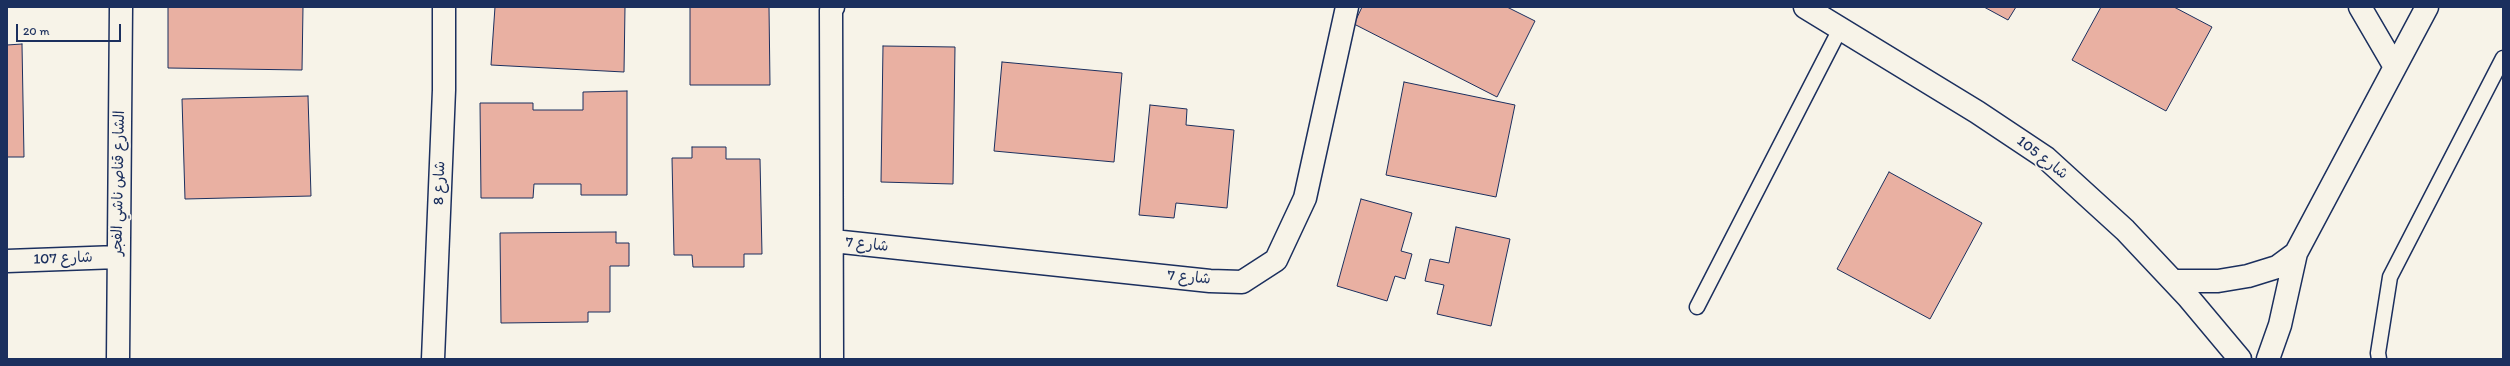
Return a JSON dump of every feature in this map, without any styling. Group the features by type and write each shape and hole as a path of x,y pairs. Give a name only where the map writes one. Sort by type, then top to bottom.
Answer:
{"street":[{"name":"الشارع قناص ناشي الفجر","path":"118,359 121,7"},
{"name":"شارع 8","path":"433,359 444,90 444,7"},
{"name":"شارع 7","path":"832,359 833,241 831,10 833,7"},
{"name":"شارع 7","path":"833,241 1210,281 1242,282 1276,260 1305,198 1347,7"},
{"name":"شارع 105","path":"1805,7 1977,112 2046,158 2125,230 2174,281 2240,359"},
{"path":"2360,7 2395,67"},
{"path":"2268,359 2280,324 2296,254 2427,7"},
{"path":"2174,281 2218,281 2248,276 2277,267 2296,254"},
{"name":"شارع 107","path":"7,261 118,257"}],"lane":[{"path":"1697,307 1840,29"},
{"path":"2379,359 2378,353 2390,277 2503,58"}],"building":[{"path":"168,7 303,7 302,70 168,68"},
{"path":"495,7 625,7 624,72 491,65"},
{"path":"690,7 769,7 770,85 690,85"},
{"path":"1362,7 1507,7 1535,21 1497,97 1354,24"},
{"path":"1984,7 2016,7 2008,20"},
{"path":"2101,7 2174,7 2212,27 2166,111 2072,60"},
{"path":"22,44 24,157 7,157 7,45"},
{"path":"883,46 955,47 953,184 881,182"},
{"path":"1002,62 1122,73 1114,162 994,151"},
{"path":"1404,82 1515,105 1496,197 1386,175"},
{"path":"627,91 627,195 581,195 581,184 534,184 533,198 481,198 480,103 533,103 533,110 583,110 583,92"},
{"path":"308,96 311,196 185,199 182,99"},
{"path":"1150,105 1187,109 1186,125 1234,130 1227,208 1176,203 1174,218 1139,215"},
{"path":"692,147 726,147 726,159 760,159 762,254 744,254 744,267 693,267 692,255 674,255 672,158 692,158"},
{"path":"1889,172 1982,223 1930,319 1837,269"},
{"path":"1361,199 1412,213 1401,251 1412,254 1405,279 1395,276 1387,301 1337,286"},
{"path":"1456,227 1510,239 1491,326 1437,314 1444,285 1425,281 1430,259 1449,263"},
{"path":"616,232 616,243 629,243 629,266 610,266 610,312 588,312 588,322 501,323 500,233"}]}
